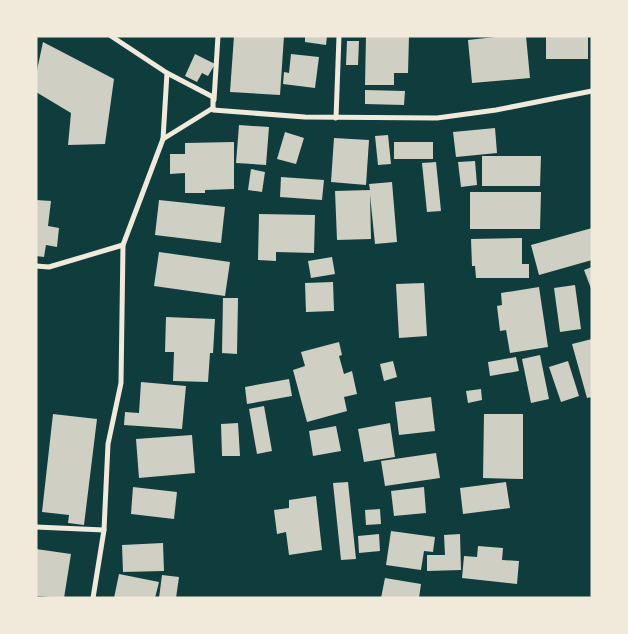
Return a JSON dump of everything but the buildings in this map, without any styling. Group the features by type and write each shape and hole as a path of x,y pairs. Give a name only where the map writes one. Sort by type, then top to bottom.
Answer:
{"street":[{"path":"111,36 167,73 213,97 213,110"},
{"path":"213,110 218,36"},
{"path":"336,118 339,36"},
{"path":"93,598 104,530 108,444 121,383 123,245 163,138 167,73"},
{"path":"163,138 213,110 305,117 437,118 496,110 592,91"},
{"path":"36,266 49,267 123,245"},
{"path":"36,527 104,530"}]}
